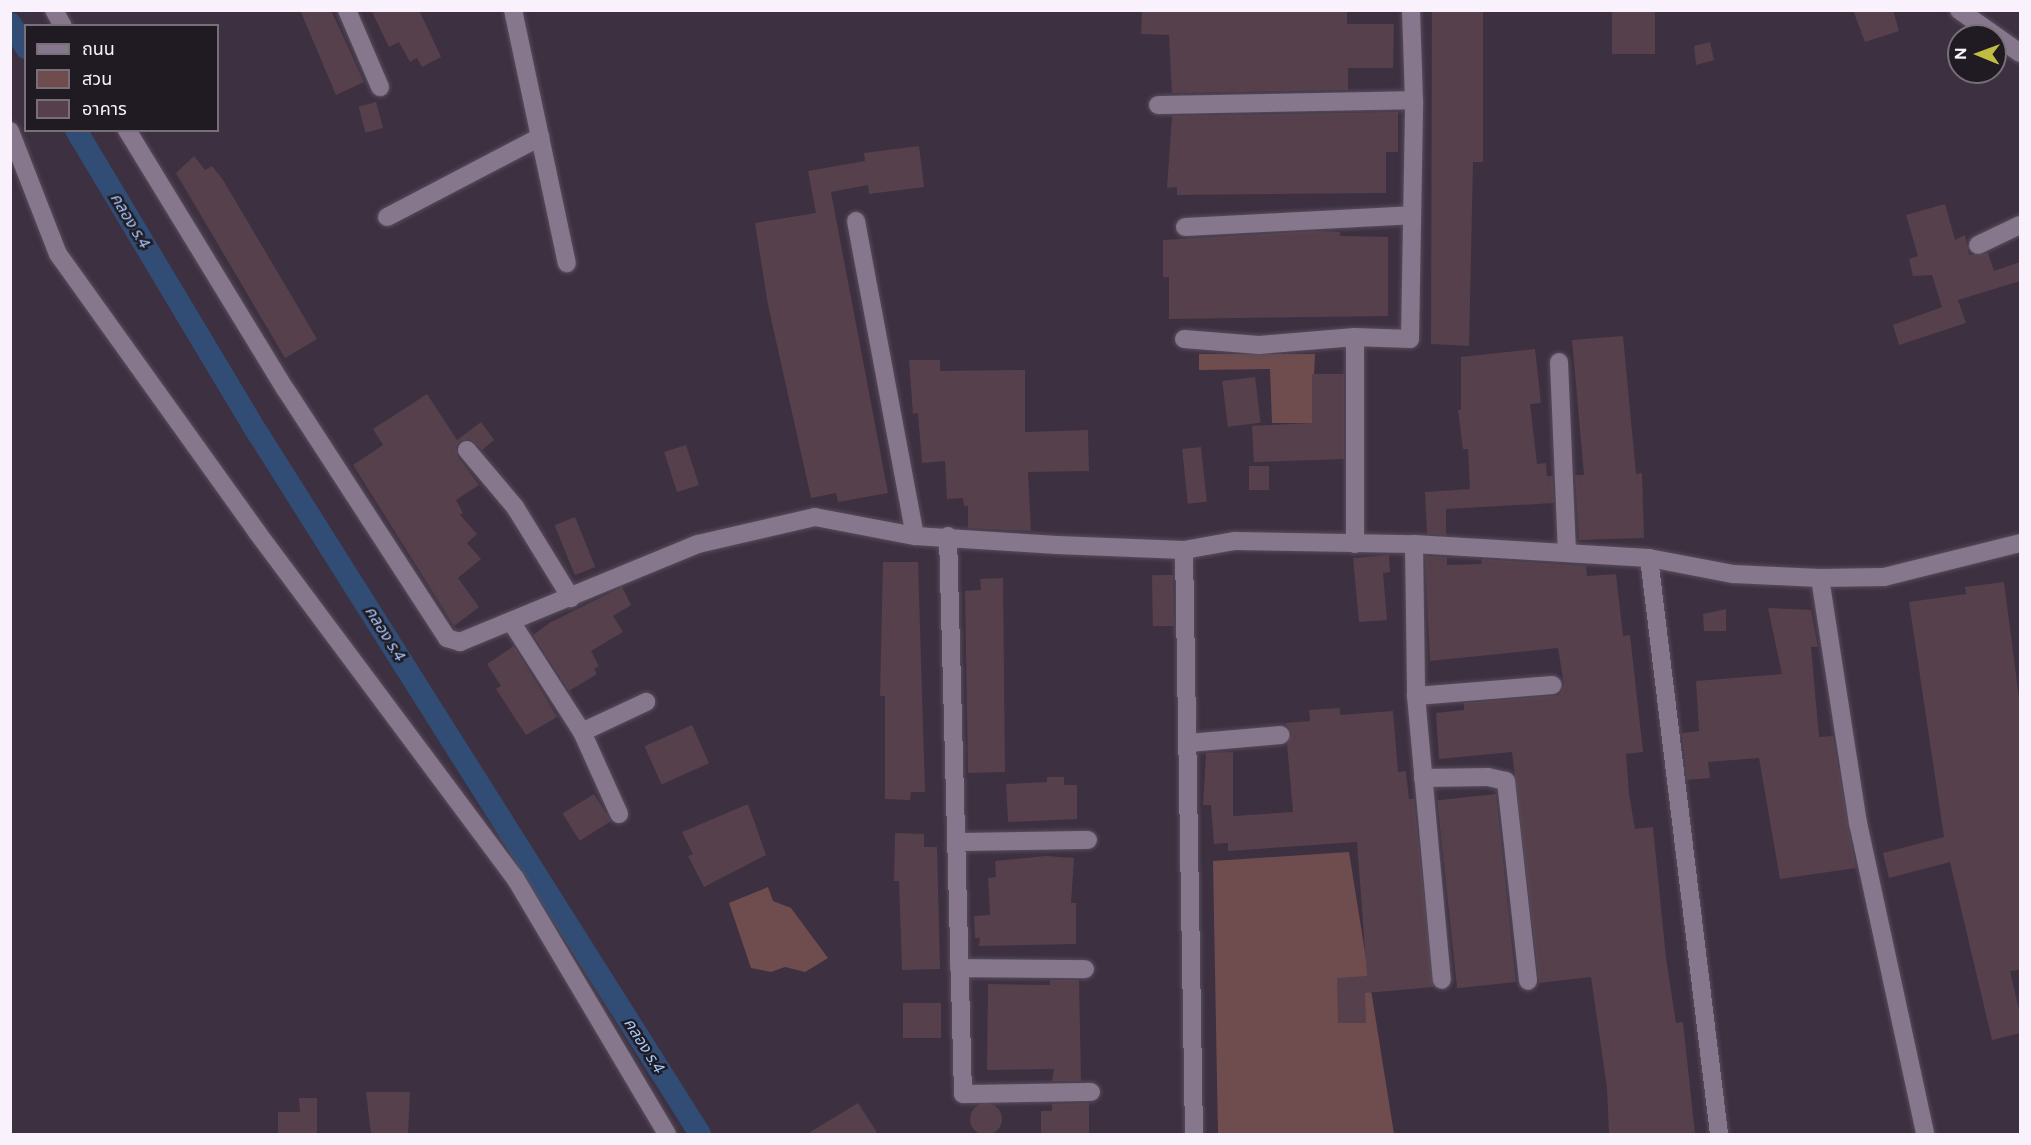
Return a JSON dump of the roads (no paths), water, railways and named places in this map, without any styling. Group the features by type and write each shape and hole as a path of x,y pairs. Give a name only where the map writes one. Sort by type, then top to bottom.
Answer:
{"street":[{"path":"54,10 62,24"},
{"path":"347,10 380,87"},
{"path":"513,10 567,263"},
{"path":"1184,339 1259,345 1355,337 1410,339 1414,100 1411,10"},
{"path":"1959,10 2020,53"},
{"path":"1158,105 1414,100"},
{"path":"10,131 58,254 256,532 514,878 667,1134"},
{"path":"128,132 286,390 447,638 467,642 698,544 815,517 915,536 1184,550 1235,541 1414,544 1567,551 1649,558 1733,574 1820,578 1884,577 2020,543"},
{"path":"387,218 540,137"},
{"path":"1185,227 1412,214"},
{"path":"856,221 915,536"},
{"path":"1978,245 2020,225"},
{"path":"1355,337 1355,544"},
{"path":"1559,362 1567,551"},
{"path":"467,450 515,507 571,598"},
{"path":"948,536 963,1094 1091,1092"},
{"path":"1414,544 1416,696 1442,980"},
{"path":"1184,550 1194,1134"},
{"path":"1649,558 1719,1134"},
{"path":"1820,578 1858,823 1925,1134"},
{"path":"512,623 582,732 620,814"},
{"path":"1416,696 1553,685"},
{"path":"582,732 646,702"},
{"path":"1189,743 1281,735"},
{"path":"1423,778 1488,777 1506,782 1528,981"},
{"path":"956,842 1088,840"},
{"path":"959,968 1085,969"}],"waterway":[{"name":"คลอง ร.4","path":"10,23 24,45"},
{"name":"คลอง ร.4","path":"77,132 257,432 700,1134"}]}
